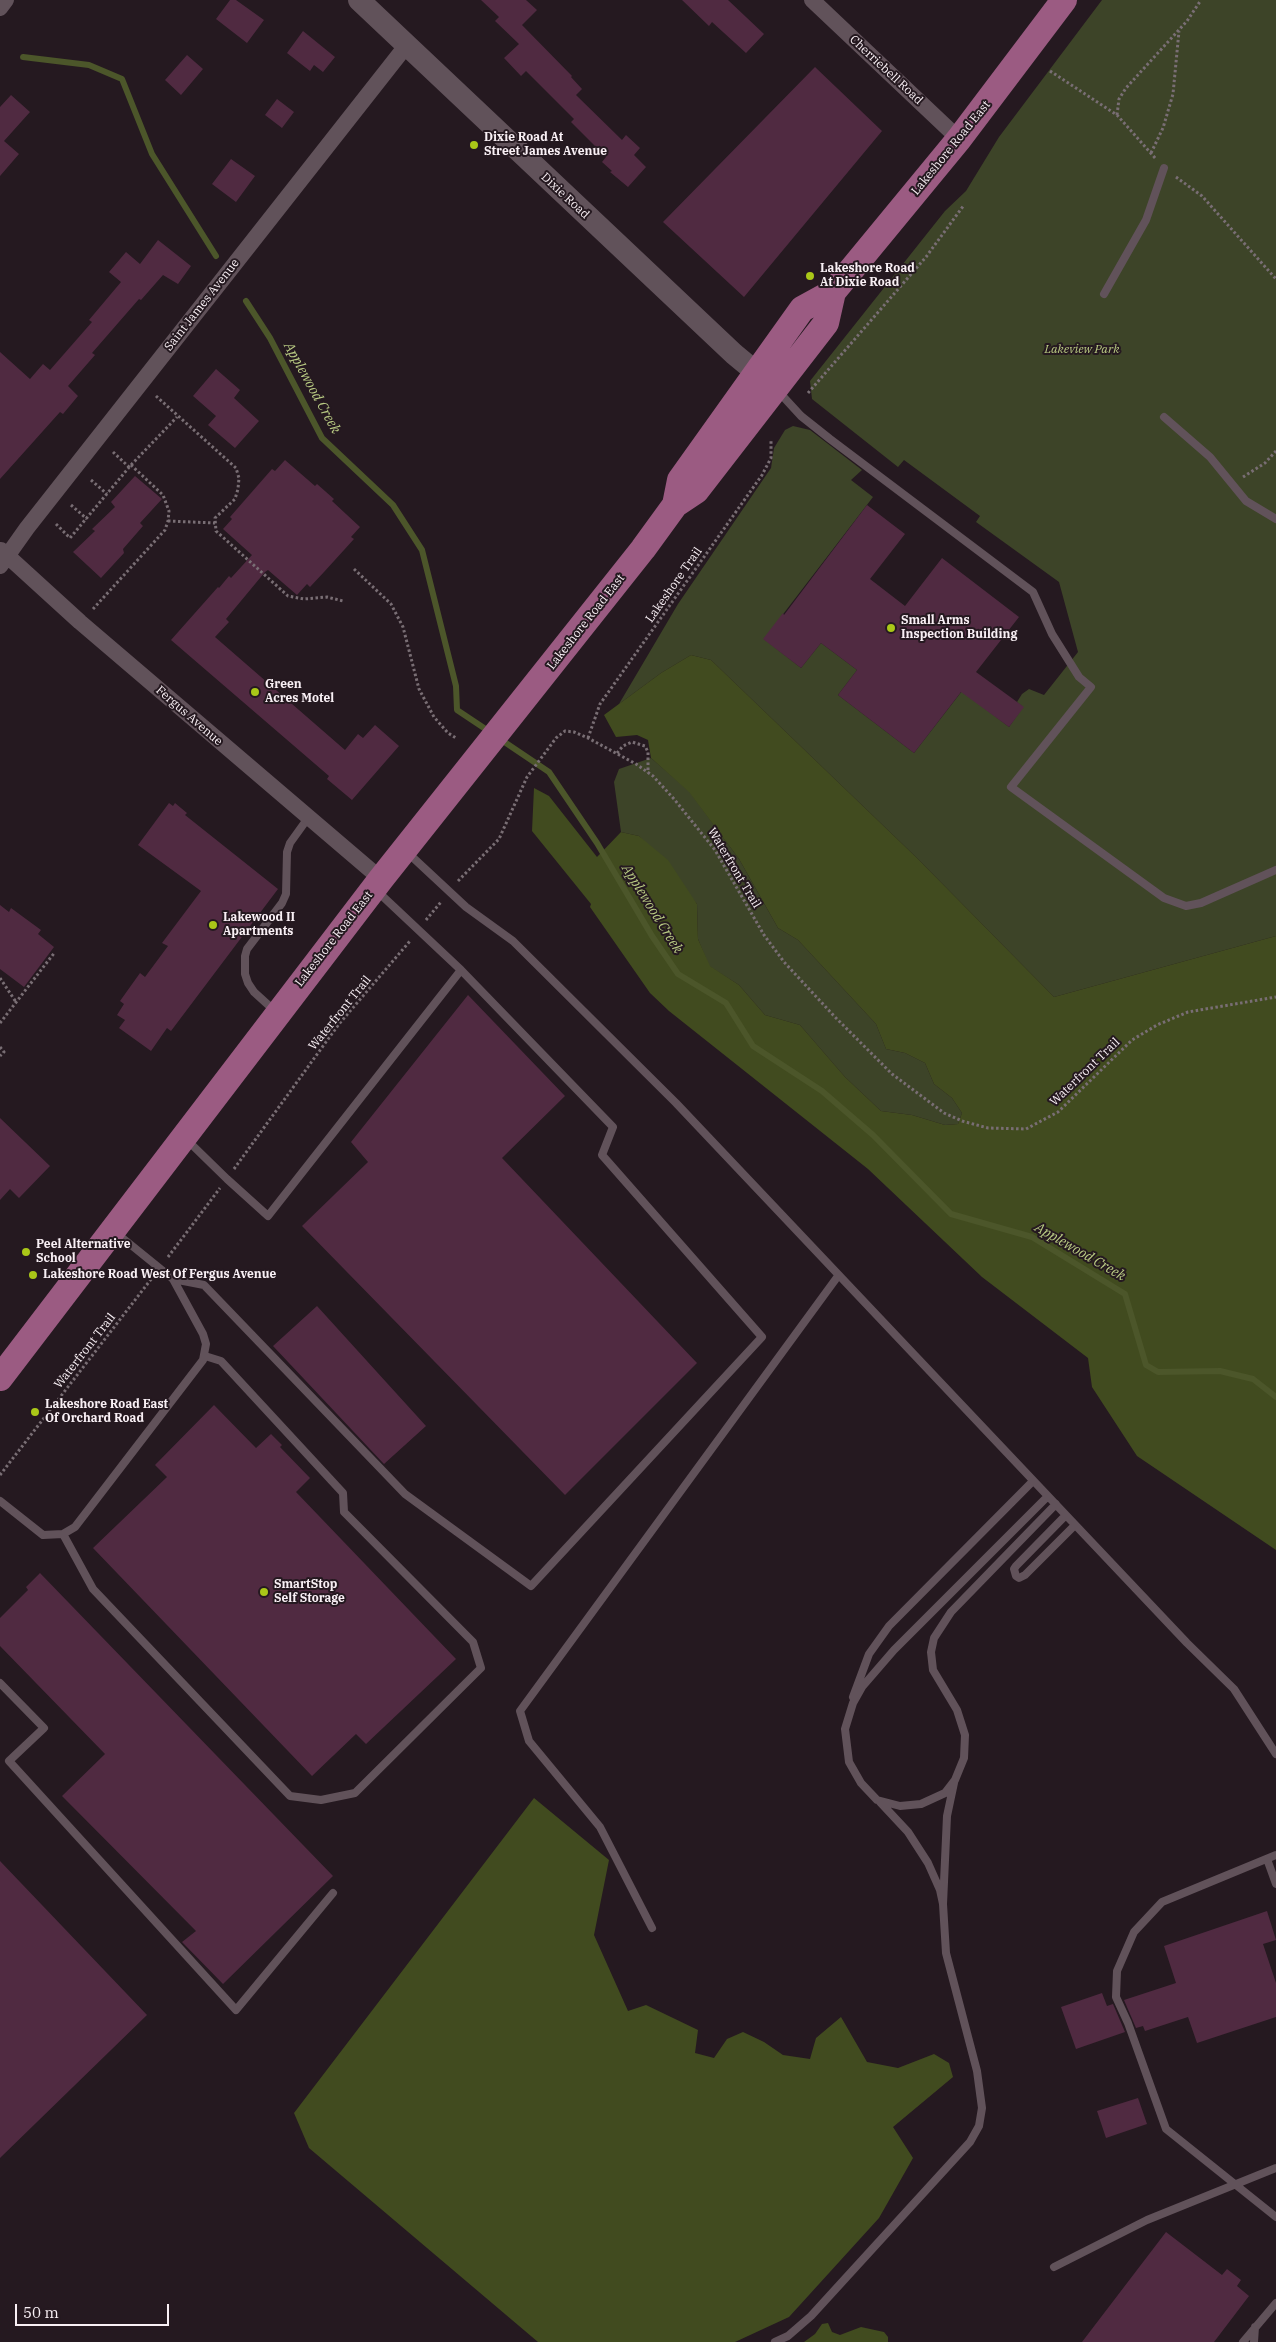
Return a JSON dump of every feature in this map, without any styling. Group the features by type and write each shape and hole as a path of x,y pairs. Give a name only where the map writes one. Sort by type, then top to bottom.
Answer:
{"main road":[{"name":"Dixie Road","path":"359,0 734,354 765,380"},
{"name":"Lakeshore Road East","path":"0,1378 377,883 529,694 675,505 696,491 765,380 826,323 833,292 959,139 1064,0"}],"street":[{"path":"0,8 6,0"},
{"name":"Cherriebell Road","path":"812,0 959,139"},
{"name":"Saint James Avenue","path":"2,557 27,528 406,46"},
{"name":"Fergus Avenue","path":"2,557 308,818 377,883"}],"lane":[{"path":"1104,294 1146,220 1164,168"},
{"path":"765,380 802,416 830,439 1034,592 1052,634 1079,677 1091,687 1011,787 1164,898 1186,906 1201,903 1276,870"},
{"path":"1164,417 1210,457 1246,501 1276,519"},
{"path":"277,1014 254,992 248,983 245,974 245,956 247,949 282,903 286,894 287,852 290,843 308,818"},
{"path":"405,850 449,893 520,948 676,1103 1187,1643 1234,1689 1276,1754"},
{"path":"173,1280 204,1285 405,1494 531,1586 762,1338 602,1155 613,1127 461,970 419,930 377,883"},
{"path":"184,1136 268,1216 461,970"},
{"path":"0,1500 43,1535 63,1534 75,1527 204,1356 206,1344 202,1334 173,1280 112,1230"},
{"path":"652,1928 600,1827 529,1740 520,1711 838,1276"},
{"path":"63,1534 93,1589 290,1796 321,1800 354,1793 481,1668 473,1642 344,1512 343,1493 221,1361 204,1356"},
{"path":"943,1904 940,1890 928,1863 908,1832 861,1783 848,1762 845,1729 849,1710 869,1654 889,1626 1033,1481"},
{"path":"849,1710 862,1687 894,1650 1048,1496"},
{"path":"775,2342 788,2336 811,2316 965,2147 979,2126 982,2108 977,2071 946,1953 943,1904 948,1816 955,1780 964,1758 965,1735 957,1710 933,1670 931,1652 934,1638 952,1612 1056,1504"},
{"path":"1066,1515 1016,1566 1014,1569 1016,1576 1019,1578 1025,1575 1075,1525"},
{"path":"0,1684 44,1728 9,1761 236,2010 333,1893"},
{"path":"877,1799 900,1806 921,1804 945,1793 955,1780"},
{"path":"1276,1855 1162,1902 1134,1932 1117,1971 1116,1997 1128,2023 1163,2125 1170,2133 1276,2217"},
{"path":"1267,1858 1276,1884"},
{"path":"1054,2267 1146,2220 1276,2168"},
{"path":"1243,2342 1276,2303"},
{"path":"1254,2342 1255,2327"}],"path":[{"path":"1117,115 1119,99 1126,88 1179,30 1201,0"},
{"path":"1151,153 1163,128 1173,94 1179,30"},
{"path":"1050,71 1117,115 1164,168 1202,196 1276,279"},
{"path":"808,392 926,257 964,205"},
{"path":"156,396 177,417 236,468 239,478 238,489 234,499 215,518 216,531 288,596 304,599 328,597 343,601"},
{"path":"56,524 70,538 130,467 177,417"},
{"name":"Lakeshore Trail","path":"588,738 600,704 762,475 771,458 771,441"},
{"path":"1231,482 1265,464 1276,451"},
{"path":"80,622 165,530 168,521 169,511 163,495 113,452"},
{"path":"91,480 107,494"},
{"path":"71,505 87,519"},
{"path":"168,521 215,523"},
{"path":"354,569 392,604 403,628 419,688 434,717 448,733 456,738"},
{"name":"Waterfront Trail","path":"241,1161 339,1024 466,872 499,839 527,777 556,738 566,731 588,738 617,753 648,773 698,827 715,850 764,935 784,962 892,1074 944,1113 962,1121 988,1128 1026,1130 1058,1112 1132,1040 1158,1025 1188,1012 1276,997"},
{"path":"617,753 623,746 632,742 645,746 648,752 648,773"},
{"path":"0,1023 55,952"},
{"path":"0,978 16,1002"},
{"path":"0,1047 4,1052 0,1056"},
{"path":"174,1250 212,1198"},
{"name":"Waterfront Trail","path":"0,1475 146,1286"}],"green space":[{"name":"Lakeview Park","path":"1102,0 1276,0 1276,936 1054,997 917,858 711,660 691,655 661,673 619,704 678,604 771,468 774,448 785,430 793,426 810,430 862,470 851,480 873,497 764,639 801,668 821,643 857,670 838,695 914,753 962,691 1009,727 1023,707 1017,702 1022,694 1029,689 1044,695 1078,652 1059,582 976,522 980,516 904,460 898,467 812,399 810,381 945,211 966,191 999,137"},
{"path":"691,655 711,660 917,858 1054,997 1276,936 1276,1550 1137,1456 1092,1387 1088,1358 982,1277 868,1169 669,1011 650,993 590,907 591,904 532,831 534,788 549,796 597,857 621,832 639,836 668,860 697,904 698,939 710,966 739,985 765,1015 800,1025 845,1077 881,1111 912,1115 945,1125 958,1124 962,1113 952,1098 934,1084 925,1063 905,1053 886,1049 876,1024 798,940 778,928 739,859 689,792 651,758 648,740 637,735 616,737 604,715 661,673"},
{"path":"651,758 689,791 739,859 778,928 798,940 876,1024 886,1049 905,1053 925,1063 934,1084 952,1098 962,1113 958,1124 945,1125 912,1115 881,1111 845,1077 800,1025 765,1015 739,985 709,966 698,939 697,904 639,836 621,832 614,782 619,769"},
{"path":"534,1798 609,1860 594,1935 628,2011 646,2005 698,2030 695,2053 714,2058 727,2039 743,2032 764,2042 783,2055 810,2059 816,2038 841,2017 867,2062 898,2068 934,2054 949,2063 953,2077 893,2127 913,2158 879,2218 789,2317 735,2342 538,2342 309,2148 294,2113"},
{"path":"828,2323 832,2332 840,2335 861,2327 884,2332 888,2337 888,2342 804,2342 815,2334 822,2324"}],"building":[{"path":"230,0 236,0 264,20 247,43 216,19"},
{"path":"481,0 526,0 537,10 522,25 572,76 582,89 576,95 622,140 626,135 640,148 634,155 646,167 628,187 610,172 612,171 602,162 606,157 571,122 574,119 526,71 521,76 504,58 519,44 495,21 499,17"},
{"path":"682,0 728,0 764,34 746,53 712,22 709,26"},
{"path":"303,31 335,57 323,72 314,65 310,71 287,53"},
{"path":"187,55 203,69 181,95 165,80"},
{"path":"815,67 882,131 744,297 663,222"},
{"path":"11,95 30,112 4,141 19,154 0,176 0,107"},
{"path":"277,99 294,112 282,128 265,115"},
{"path":"231,159 255,176 236,202 212,184"},
{"path":"158,240 191,266 178,284 163,275 141,300 139,299 92,353 95,355 68,386 78,396 63,414 60,412 0,479 0,352 30,379 43,364 50,370 92,322 89,320 121,282 109,272 126,252 140,264"},
{"path":"216,369 240,390 234,398 259,421 235,448 208,425 216,416 193,396"},
{"path":"285,460 315,486 317,484 334,499 332,501 360,527 351,537 354,539 324,572 310,587 307,584 297,595 268,570 265,572 226,619 229,622 215,637 345,750 358,734 363,738 375,725 399,746 352,800 327,779 329,776 171,640 218,587 229,576 231,578 252,555 223,529 232,519 230,517 272,469 275,471"},
{"path":"135,476 162,499 140,523 143,526 123,549 124,553 101,578 73,552 95,531 92,529 115,507 111,502"},
{"name":"Small Arms Inspection Building","path":"867,505 905,534 870,579 905,606 942,558 1019,617 976,672 1024,707 1009,727 961,692 914,753 838,695 857,670 821,643 801,668 763,639 783,613 784,615"},
{"name":"Lakewood II Apartments","path":"169,803 173,806 175,803 187,813 185,815 278,889 171,1031 167,1028 151,1051 119,1028 125,1020 117,1015 124,1004 120,1001 140,973 145,977 168,946 162,943 201,891 138,845"},
{"path":"0,905 9,912 11,908 41,930 38,934 54,947 24,987 0,969"},
{"path":"468,995 565,1096 502,1158 697,1363 565,1495 302,1226 368,1162 351,1142"},
{"path":"0,1118 50,1166 19,1198 10,1189 0,1200"},
{"path":"317,1306 426,1426 384,1464 273,1346"},
{"name":"SmartStop Self Storage","path":"214,1405 256,1448 271,1434 282,1445 280,1447 310,1478 296,1492 456,1659 366,1744 356,1734 312,1776 93,1548 167,1477 155,1465"},
{"path":"40,1573 333,1876 223,1984 182,1942 196,1931 62,1796 105,1754 0,1646 0,1618 28,1590 26,1587"},
{"path":"0,1861 147,2015 0,2158"},
{"path":"1267,1911 1276,1940 1263,1944 1276,1983 1276,2017 1197,2043 1188,2017 1145,2031 1143,2026 1136,2028 1124,2000 1176,1983 1164,1946"},
{"path":"1102,1993 1107,2006 1113,2004 1125,2032 1076,2049 1061,2007"},
{"path":"1138,2098 1147,2124 1106,2138 1097,2111"},
{"path":"1166,2232 1222,2275 1227,2269 1241,2280 1237,2286 1249,2296 1214,2342 1082,2342"}],"waterway":[{"name":"Applewood Creek","path":"23,57 89,65 122,79 152,154 216,256"},
{"name":"Applewood Creek","path":"246,301 270,338 322,438 393,505 422,550 456,686 457,710 490,732"},
{"name":"Applewood Creek","path":"500,739 549,772 597,843 652,936 678,974 726,1003 753,1046 822,1091 873,1135 951,1214 1032,1237 1125,1294 1146,1365 1158,1372 1220,1371 1253,1379 1276,1397"}],"place":[{"name":"Dixie Road At Street James Avenue","path":"474,145"},
{"name":"Lakeshore Road At Dixie Road","path":"810,276"},
{"name":"Small Arms Inspection Building","path":"891,628"},
{"name":"Green Acres Motel","path":"255,692"},
{"name":"Lakewood II Apartments","path":"213,925"},
{"name":"Peel Alternative School","path":"26,1252"},
{"name":"Lakeshore Road West Of Fergus Avenue","path":"33,1275"},
{"name":"Lakeshore Road East Of Orchard Road","path":"35,1412"},
{"name":"SmartStop Self Storage","path":"264,1592"}]}
